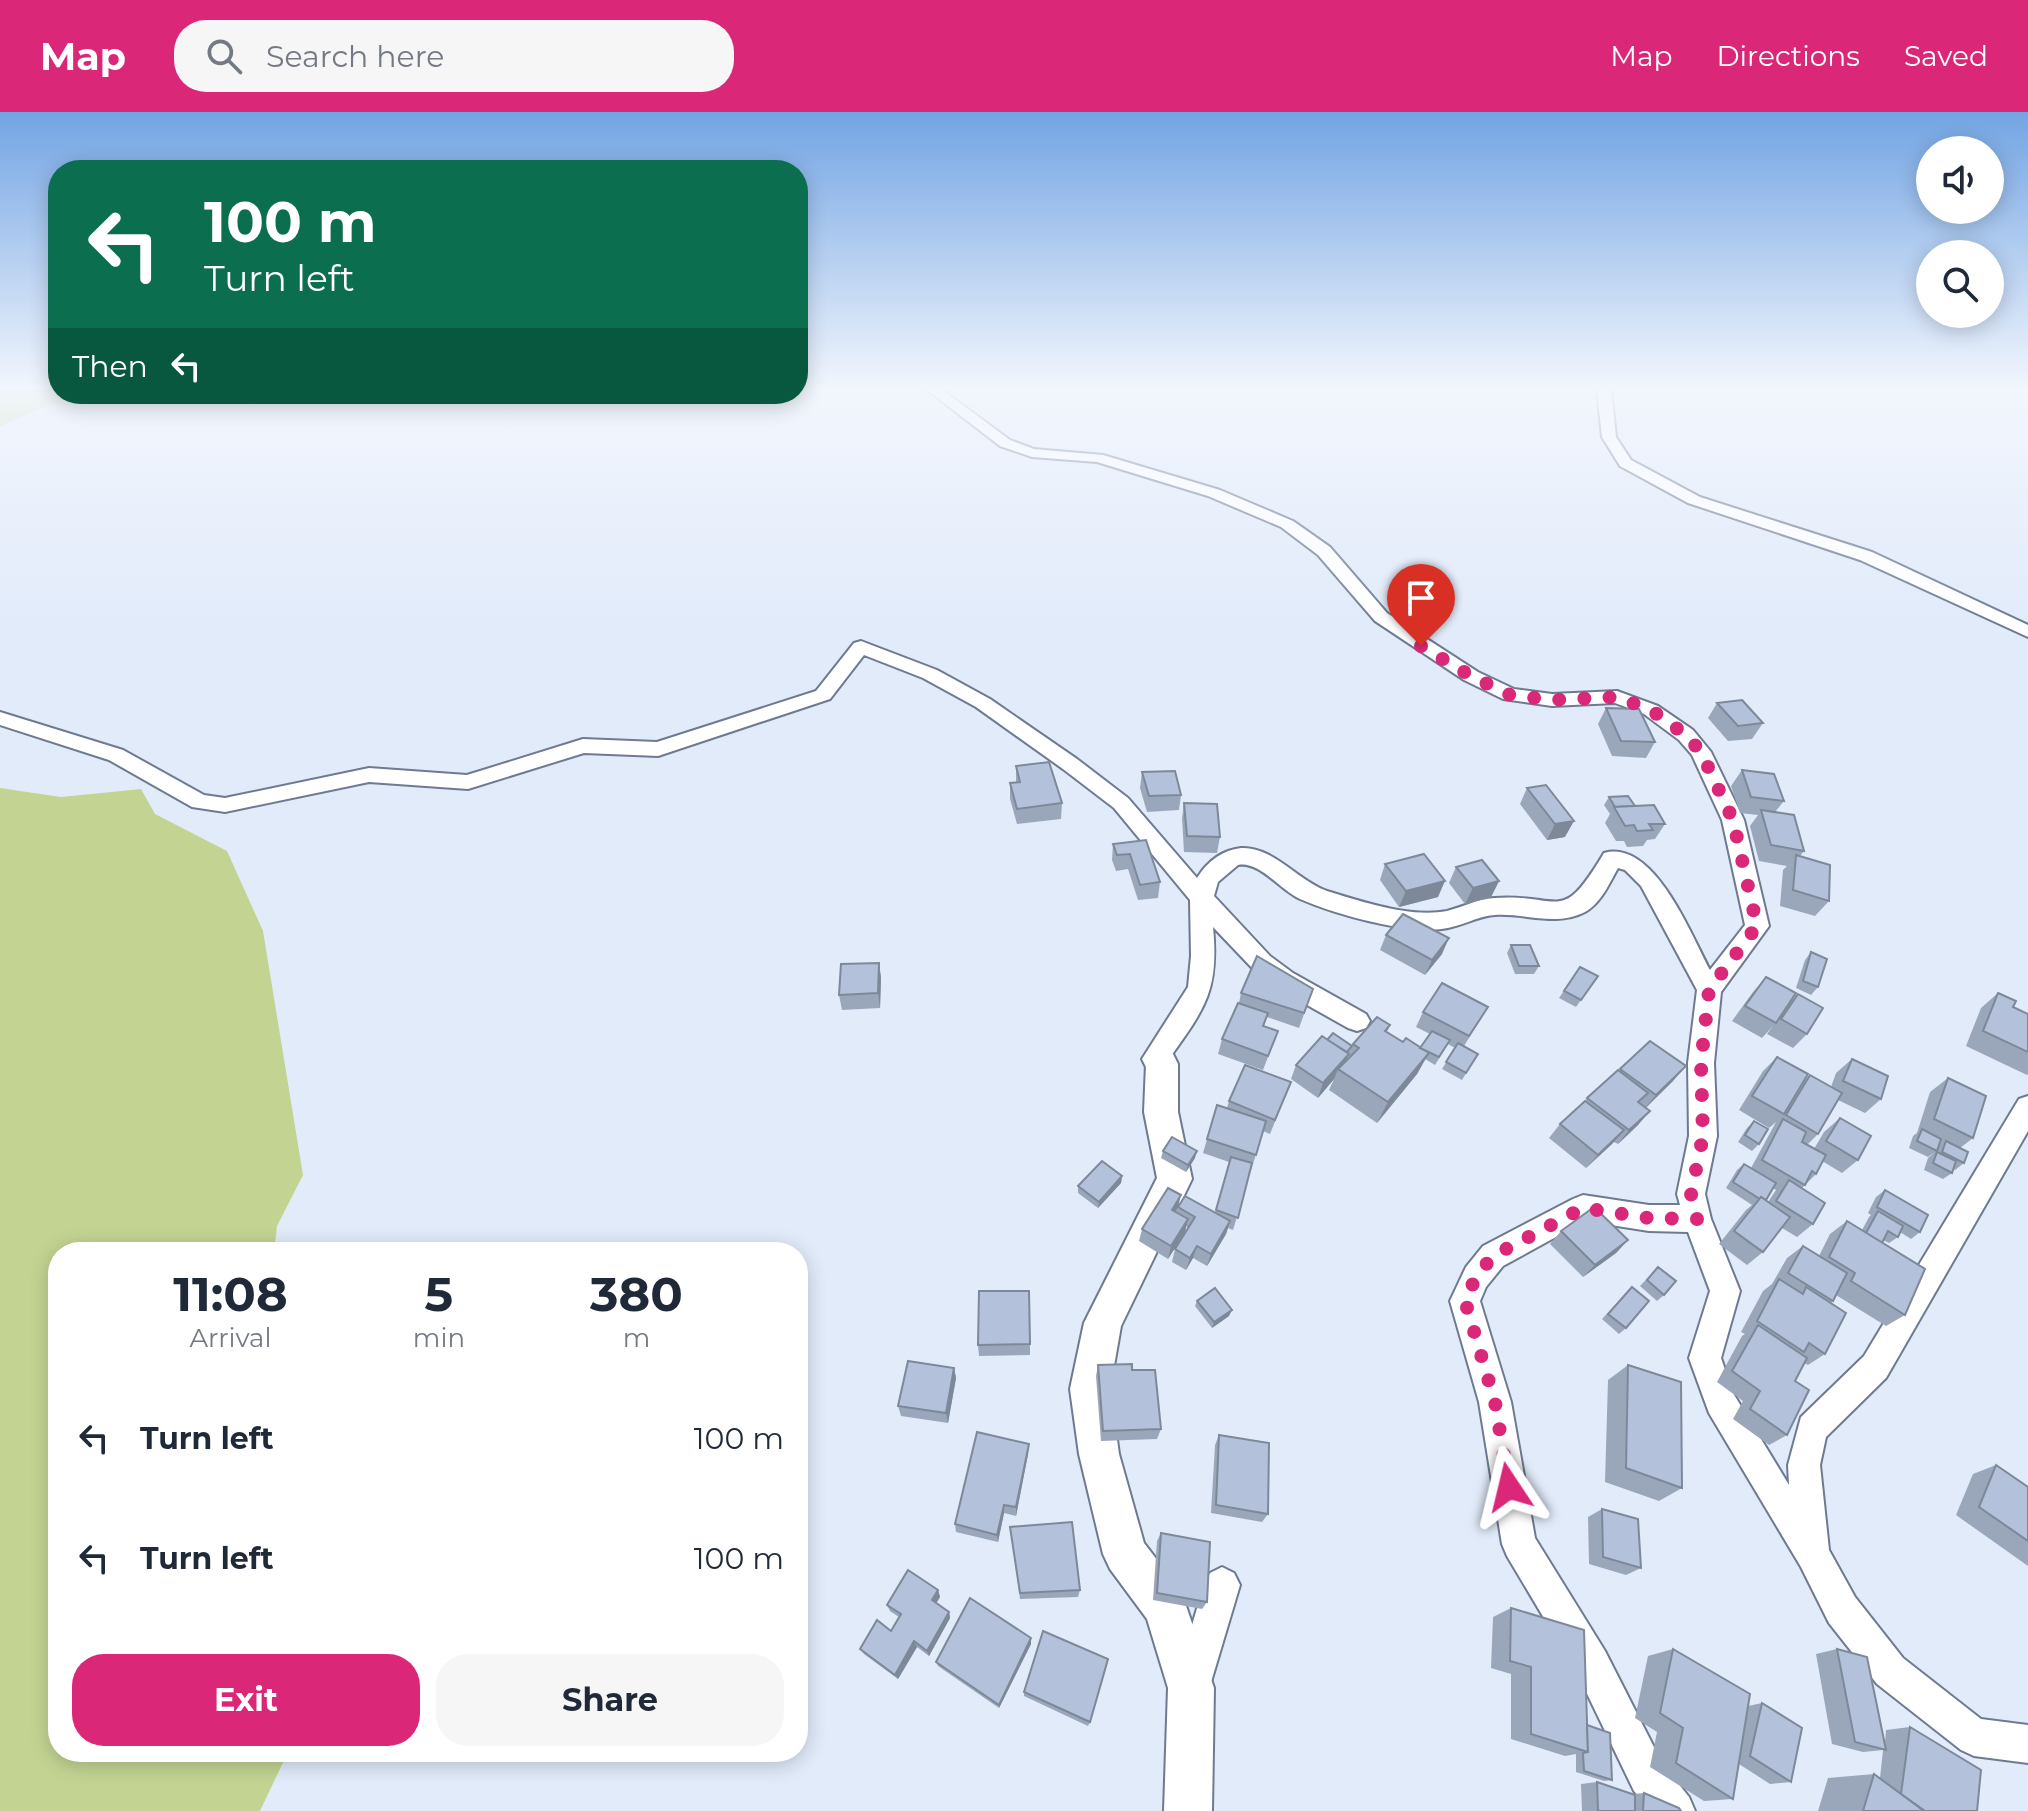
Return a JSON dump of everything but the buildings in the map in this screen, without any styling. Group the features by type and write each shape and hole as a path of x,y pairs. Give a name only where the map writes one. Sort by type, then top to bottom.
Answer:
{"street":[{"path":"1122,465 1214,493 1287,524 1324,551 1381,617 1471,676 1510,695 1533,699 1617,697 1651,710 1686,735 1701,752 1733,820 1757,926 1709,990 1701,1063 1703,1136 1691,1194 1697,1219 1725,1291 1705,1358 1720,1402 1813,1555 1842,1610 1890,1671 1974,1737 2028,1744"},
{"path":"1629,465 1694,500 1866,556 2028,632"},
{"path":"0,718 116,755 199,802 225,805 369,775 468,782 583,746 658,749 823,695 861,647 930,674 983,703 1070,764 1121,803 1262,963 1284,980 1357,1021"},
{"path":"1191,1688 1165,1607 1125,1554 1099,1454 1090,1389 1103,1323 1175,1179 1161,1112 1162,1064 1155,1059 1200,988 1203,970 1200,896 1216,868 1228,859 1248,855 1263,859 1289,883 1308,893 1414,920 1444,920 1494,906 1566,911 1585,900 1612,859 1632,864 1649,881 1709,990"},
{"path":"1813,1555 1804,1465 1812,1428 1875,1367 2028,1107"},
{"path":"1675,1811 1648,1777 1592,1664 1519,1544 1495,1402 1465,1301 1476,1277 1493,1256 1583,1208 1649,1218 1697,1219"},
{"path":"1188,1811 1191,1688 1222,1585"}],"green space":[{"path":"0,788 61,797 141,789 155,814 227,851 263,931 303,1175 277,1226 275,1242 48,1242 48,1762 283,1762 260,1811 0,1811"}],"route":[{"path":"1421,646 1510,695 1552,700 1617,697 1651,710 1686,735 1701,752 1733,820 1757,926 1709,990 1701,1063 1703,1136 1691,1194 1697,1219 1649,1218 1583,1208 1493,1256 1476,1277 1465,1301 1495,1402 1509,1487"}]}
